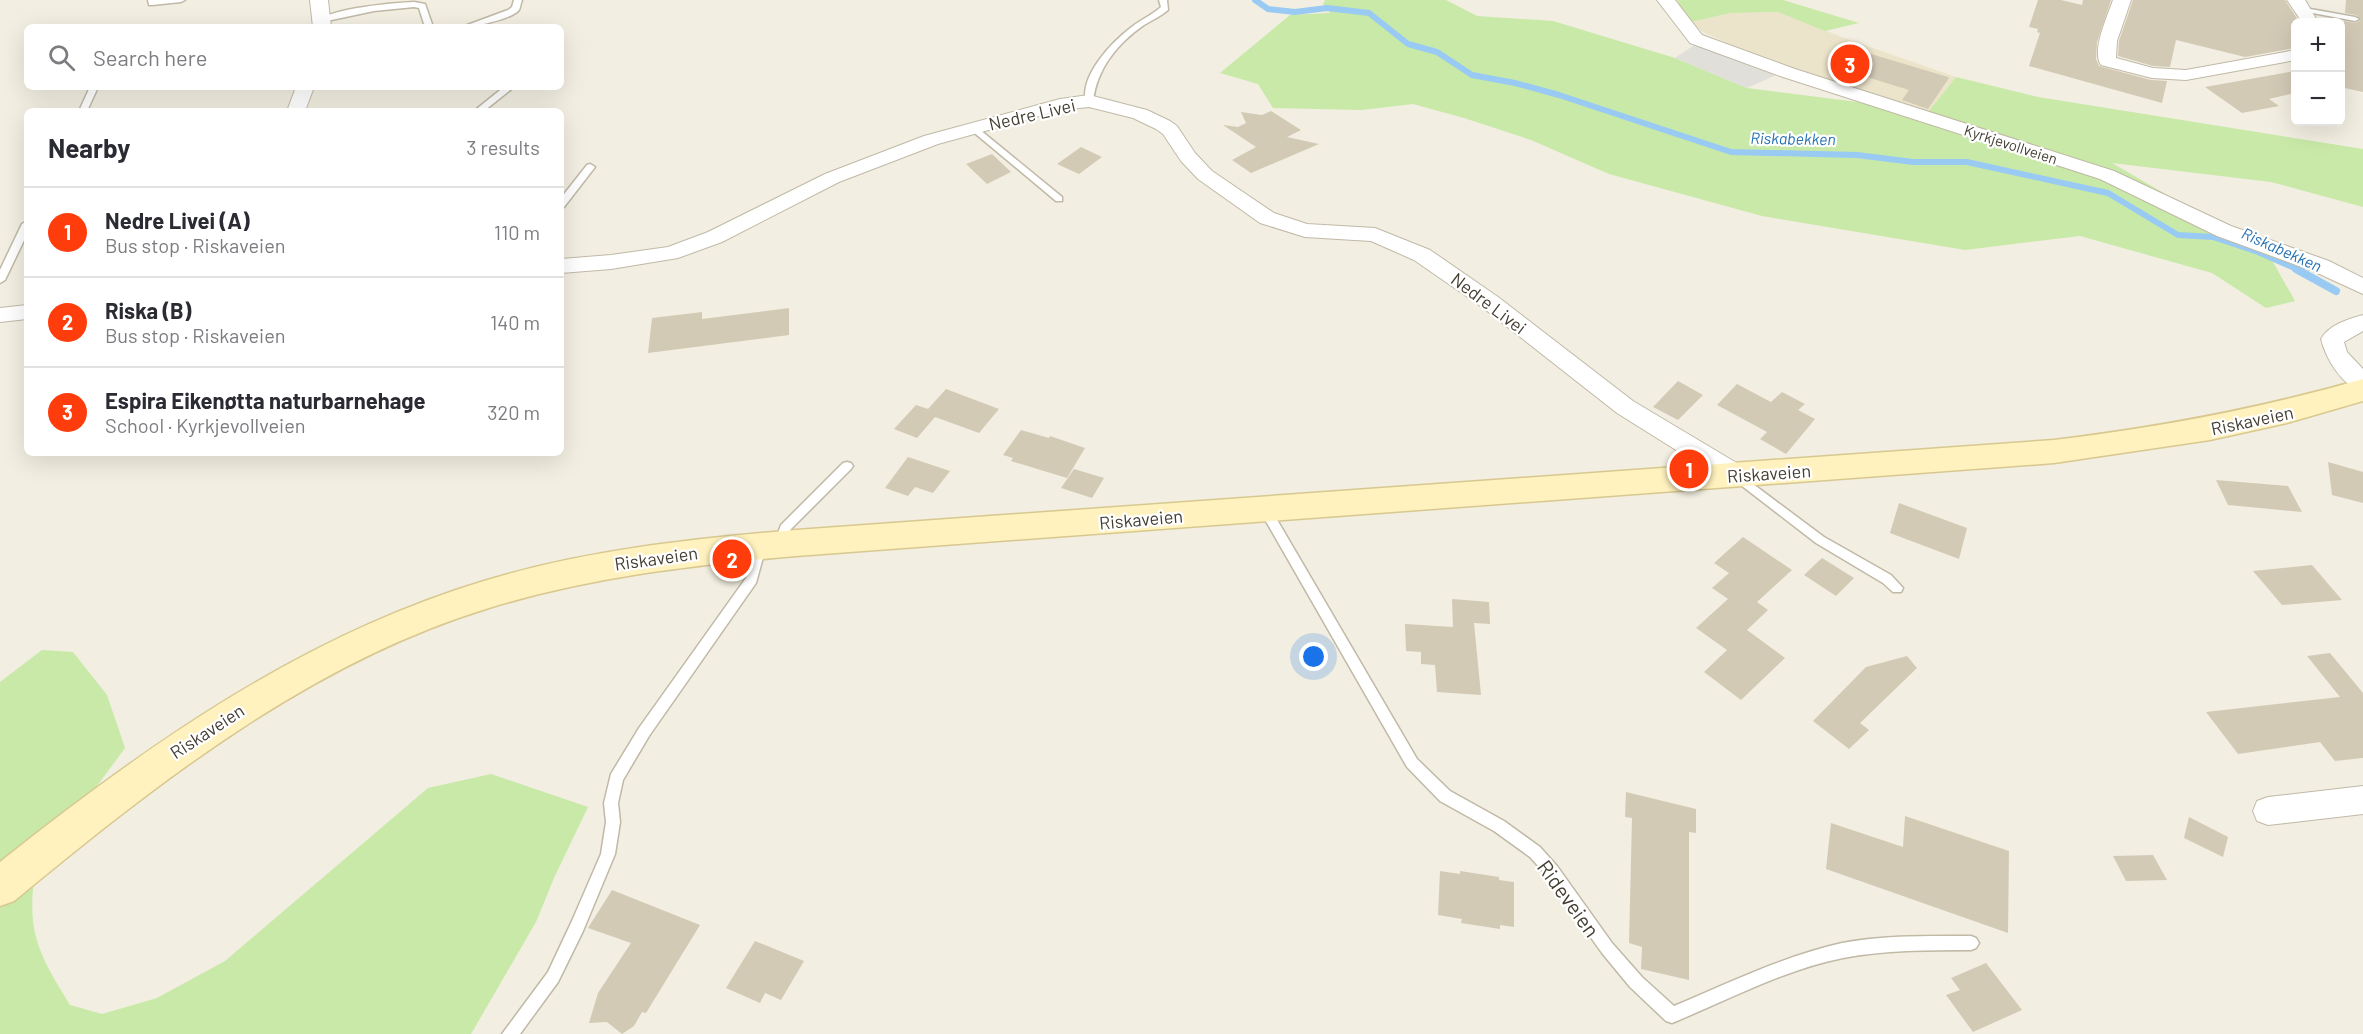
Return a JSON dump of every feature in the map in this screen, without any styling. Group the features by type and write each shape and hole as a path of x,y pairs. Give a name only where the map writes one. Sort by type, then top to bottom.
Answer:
{"main road":[{"name":"Riskaveien","path":"0,887 91,812 180,747 283,684 358,645 481,596 553,576 626,561 770,545 2035,453 2147,441 2222,428 2295,411 2363,390"}],"street":[{"path":"319,0 322,23"},
{"name":"Kyrkjevollveien","path":"1666,0 1696,39 1789,73 2108,175 2224,231 2321,266 2363,287"},
{"path":"2122,0 2108,41 2107,61 2152,73 2186,75 2291,56"},
{"path":"297,108 304,90"},
{"name":"Nedre Livei","path":"564,266 672,253 715,237 832,178 931,140 1051,107 1089,101 1140,114 1163,124 1205,175 1267,218 1305,230 1375,235 1422,255 1490,302 1625,407 1736,475"},
{"path":"0,315 24,312"},
{"path":"2363,322 2332,339 2336,355 2363,384"},
{"path":"2268,811 2363,800"}],"lane":[{"path":"152,0 152,3 181,0"},
{"path":"322,23 387,3 409,0 422,6 428,24"},
{"path":"475,24 511,12 516,8 518,0"},
{"path":"1089,101 1091,82 1100,66 1129,33 1165,8 1163,0"},
{"path":"2302,10 2355,19"},
{"path":"84,108 93,90"},
{"path":"482,108 506,90"},
{"path":"975,128 1059,199"},
{"path":"564,201 590,167"},
{"path":"0,280 24,230"},
{"path":"510,1034 553,977 604,864 608,854 613,822 611,803 619,771 752,579 770,545 847,466"},
{"path":"1736,475 1820,540 1887,579 1897,588"},
{"name":"Rideveien","path":"1265,509 1412,763 1445,796 1499,826 1535,852 1552,870 1607,948 1636,982 1672,1015 1757,979 1826,955 1904,943 1971,944"}],"shaded area":[{"path":"1778,12 1956,77 1929,111 1756,56 1703,32 1690,22 1731,13"},
{"path":"1696,44 1776,75 1747,88 1675,58"}],"green space":[{"path":"1325,0 1446,0 1477,16 1553,21 1675,58 1747,88 1929,111 1956,77 2038,97 2363,149 2363,207 2271,182 2112,163 2186,206 2261,241 2295,301 2266,308 2212,273 2080,236 1965,250 1762,216 1609,174 1531,140 1413,104 1362,110 1273,108 1258,84 1220,73 1290,15 1330,13 1323,4"},
{"path":"1677,0 1783,0 1859,23 1825,31 1778,12 1731,13 1690,22"},
{"path":"42,650 73,652 107,695 125,748 94,790 41,829 32,898 33,921 38,944 47,965 70,1005 102,1014 157,998 225,961 428,788 491,774 588,807 536,922 471,1034 0,1034 0,682"}],"building":[{"path":"2038,0 2061,0 2082,5 2083,0 2111,0 2097,42 2096,59 2099,66 2151,80 2167,81 2162,103 2029,66 2040,33 2037,32 2038,29 2029,27"},
{"path":"2133,0 2285,0 2297,18 2291,18 2291,49 2245,57 2176,40 2170,67 2153,66 2118,56 2119,41"},
{"path":"2346,0 2363,0 2363,92 2345,88 2345,21 2355,23 2361,20 2356,15 2345,13"},
{"path":"1871,54 1949,78 1928,109 1902,100 1909,90 1857,74"},
{"path":"2291,72 2291,94 2269,99 2279,106 2242,113 2205,87"},
{"path":"1271,111 1301,130 1287,137 1319,144 1251,173 1232,160 1256,147 1223,125 1238,127 1246,123 1241,112 1262,115"},
{"path":"1081,147 1102,157 1079,174 1057,164"},
{"path":"992,154 1011,172 987,184 966,164"},
{"path":"789,308 789,335 648,353 652,318 702,312 702,319"},
{"path":"1678,381 1703,395 1678,420 1653,407"},
{"path":"1737,384 1771,402 1782,392 1805,404 1798,410 1815,419 1786,454 1760,439 1767,432 1717,405"},
{"path":"946,389 999,409 979,433 935,417 917,438 894,429 916,405 928,409"},
{"path":"1021,430 1049,438 1050,436 1085,448 1067,478 1011,461 1013,458 1003,455"},
{"path":"908,457 950,471 933,493 915,487 908,496 885,488"},
{"path":"2328,462 2363,472 2363,503 2332,495"},
{"path":"1074,469 1104,478 1092,498 1061,488"},
{"path":"2216,480 2288,486 2302,512 2228,505"},
{"path":"1899,503 1967,528 1959,559 1890,533"},
{"path":"1743,537 1792,570 1757,602 1768,610 1747,630 1785,658 1741,700 1704,672 1727,650 1696,628 1728,599 1712,588 1729,573 1714,563"},
{"path":"1822,558 1854,578 1836,596 1804,575"},
{"path":"2312,565 2342,600 2282,605 2253,571"},
{"path":"1452,599 1489,602 1490,624 1474,623 1481,695 1437,692 1435,665 1421,664 1421,652 1406,651 1405,624 1453,627"},
{"path":"2330,653 2363,693 2363,758 2335,761 2320,742 2238,754 2206,712 2340,697 2307,656"},
{"path":"1907,656 1917,668 1860,723 1869,730 1849,749 1813,721 1866,667"},
{"path":"1626,792 1696,809 1696,833 1689,832 1689,980 1641,969 1642,947 1629,943 1632,818 1625,817"},
{"path":"1905,816 2009,851 2008,933 1826,869 1831,823 1903,847"},
{"path":"2189,817 2228,837 2223,857 2184,838"},
{"path":"2153,855 2167,880 2126,881 2113,856"},
{"path":"1440,871 1460,874 1460,871 1499,877 1499,880 1514,882 1514,927 1500,925 1500,929 1461,923 1462,919 1438,915"},
{"path":"612,890 700,925 646,1013 642,1012 634,1026 622,1034 607,1022 589,1023 598,993 631,943 588,928"},
{"path":"755,941 804,961 781,1000 765,993 760,1003 726,988"},
{"path":"1986,963 2022,1010 1973,1032 1946,995 1960,990 1951,978"}],"waterway":[{"name":"Riskabekken","path":"1255,0 1268,9 1295,12 1327,8 1369,13 1408,44 1437,52 1472,75 1515,83 1559,95 1731,152 1857,155 1913,162 1967,162 2108,193 2178,235 2213,237 2258,252 2299,270"},
{"name":"Riskabekken","path":"2296,269 2336,291"}],"place":[{"name":"Espira Eikenøtta naturbarnehage","path":"1850,64"},
{"name":"Nedre Livei (A)","path":"1689,469"},
{"name":"Riska (B)","path":"732,559"}]}
